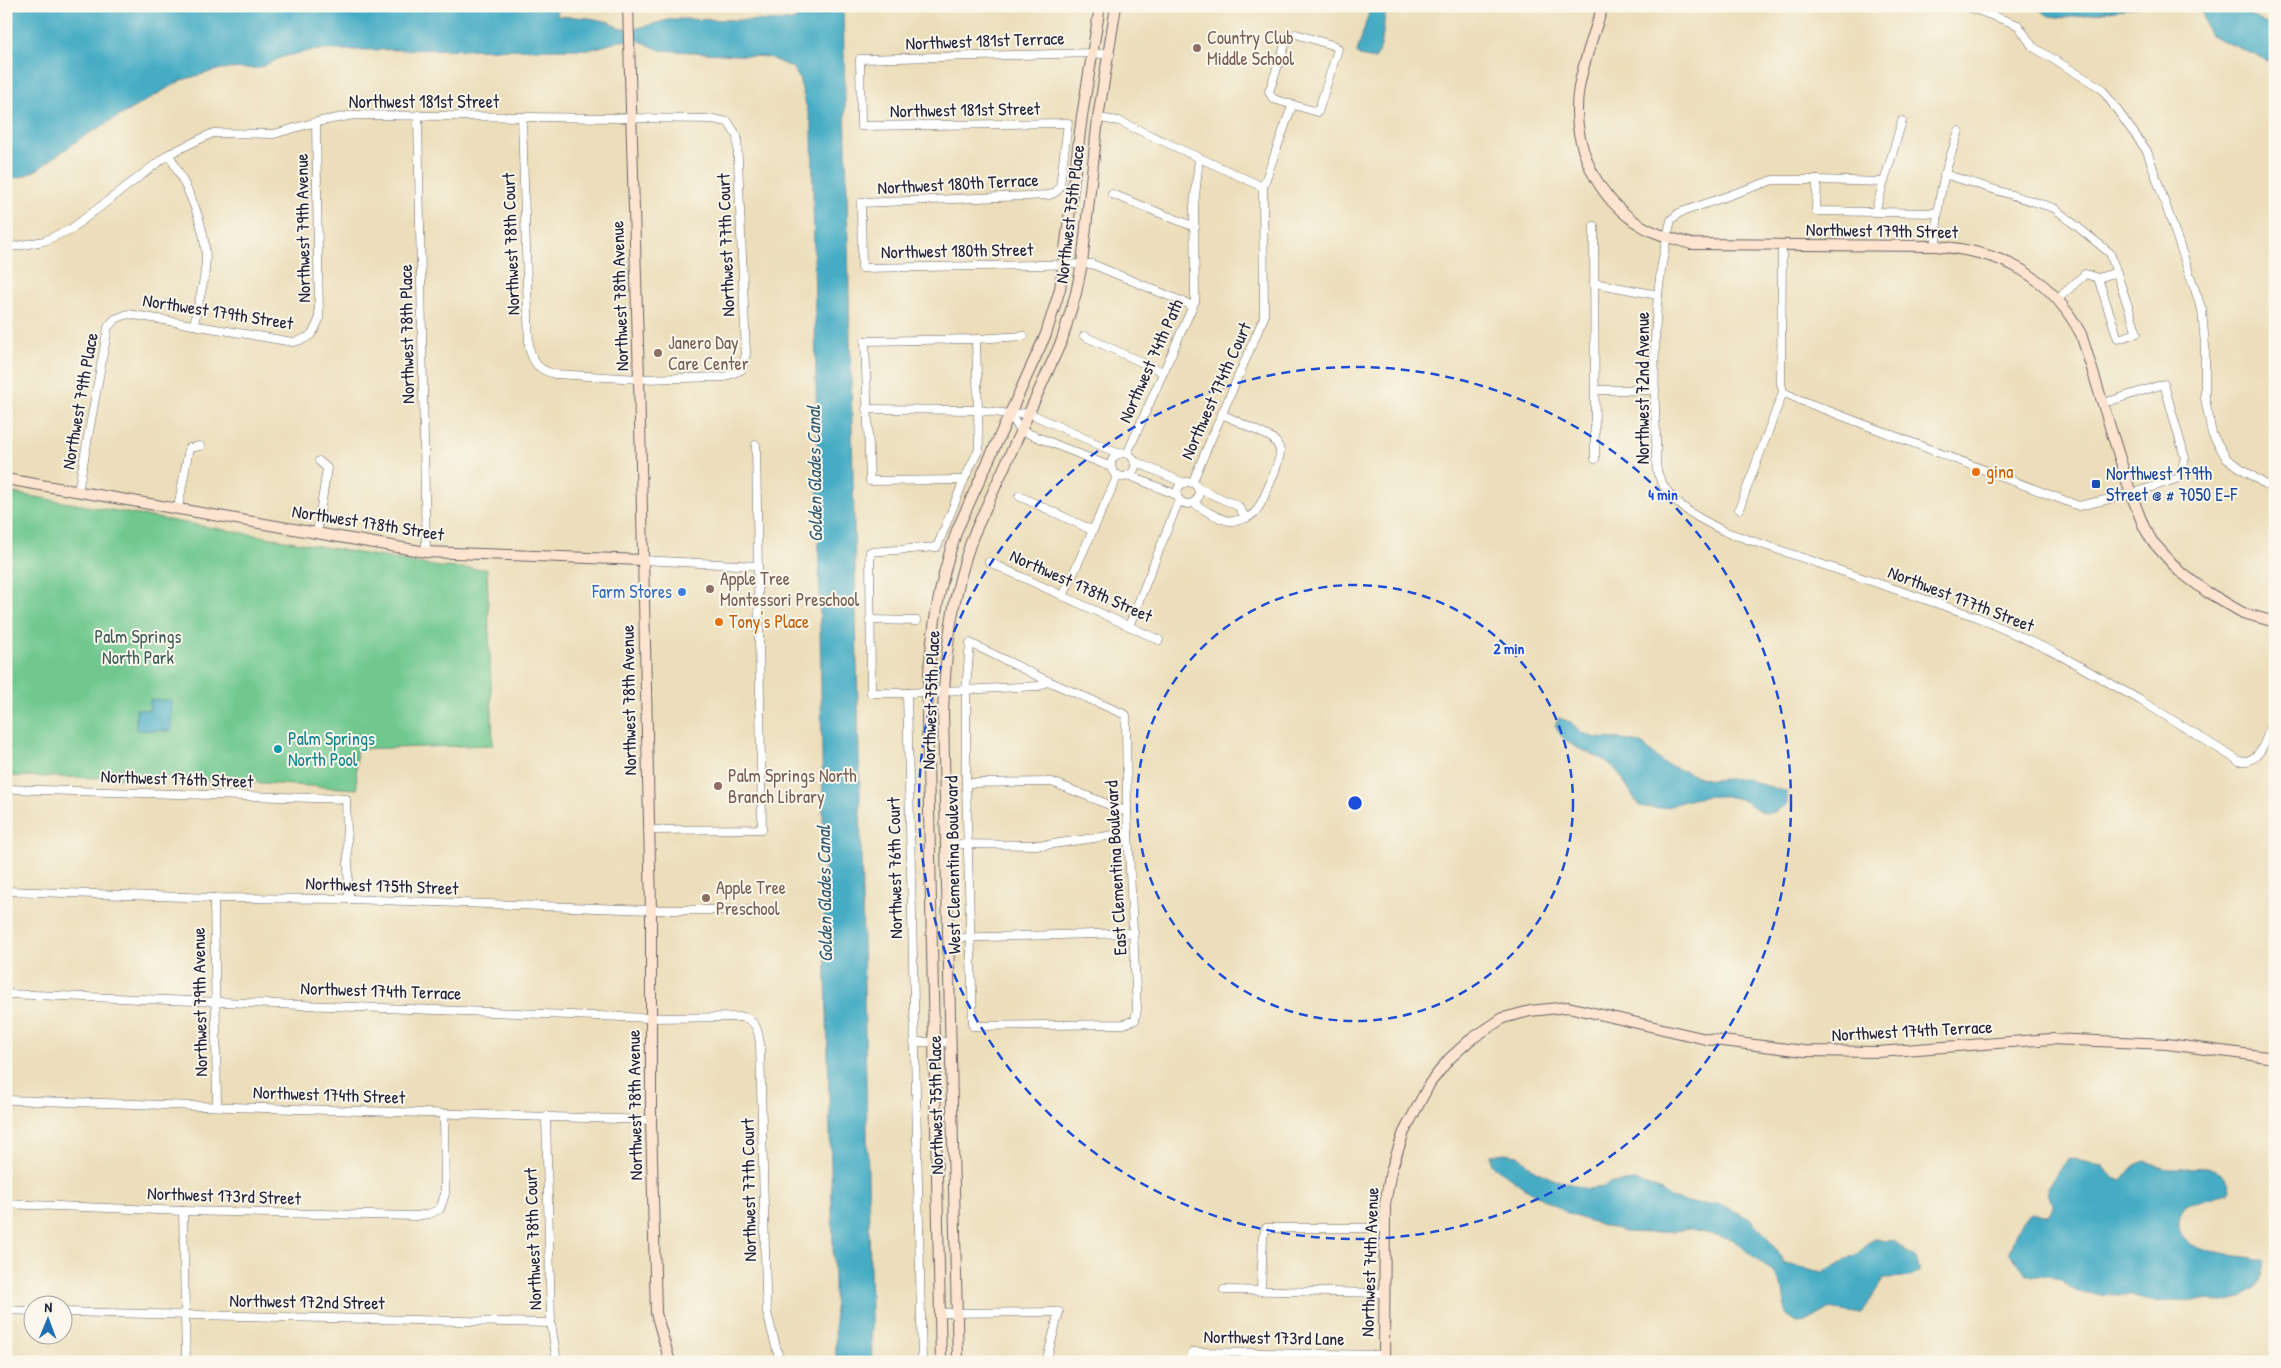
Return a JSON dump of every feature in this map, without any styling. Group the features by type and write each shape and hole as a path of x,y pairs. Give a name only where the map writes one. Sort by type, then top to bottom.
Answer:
{"street":[{"name":"Northwest 78th Avenue","path":"628,6 639,378 656,1313 670,1362"},
{"name":"Northwest 75th Place","path":"942,1362 927,691 934,620 946,561 957,530 1046,334 1060,289 1082,116 1100,6"},
{"name":"Northwest 75th Place","path":"958,1362 944,691 950,622 962,565 973,536 1062,340 1082,264 1098,118 1110,55 1116,6"},
{"name":"Northwest 179th Street","path":"1603,6 1579,86 1576,110 1582,148 1589,167 1614,203 1634,222 1666,237 1690,244 1936,246 1966,249 1995,256 2023,270 2040,281 2058,299 2072,316 2081,334 2131,494 2144,527 2152,541 2179,571 2207,592 2243,613 2275,622"},
{"path":"1966,6 2018,25 2033,47 2101,88 2147,150 2202,310 2205,346 2205,398 2212,434 2227,459 2275,491"},
{"path":"1296,34 1335,46 1338,53 1320,110 1315,112 1292,106 1273,99 1269,92 1288,36 1296,34"},
{"name":"Northwest 181st Terrace","path":"861,126 860,59 1093,53 1110,55"},
{"name":"Northwest 174th Court","path":"1192,485 1264,317 1263,187 1292,106"},
{"name":"Northwest 181st Street","path":"6,248 44,241 71,229 169,154 213,133 274,134 354,114 522,118 713,119 728,122"},
{"name":"Northwest 78th Place","path":"418,116 426,552"},
{"name":"Northwest 78th Court","path":"522,118 529,347 532,361 545,372 555,374 639,378"},
{"path":"1098,118 1119,121 1263,187"},
{"path":"1875,212 1902,121"},
{"name":"Northwest 79th Avenue","path":"314,333 320,319 316,122"},
{"name":"Northwest 77th Court","path":"639,378 724,378 742,370 746,354 737,136 728,122"},
{"name":"Northwest 181st Street","path":"861,126 1068,123 1060,186 1056,192"},
{"path":"1936,246 1936,213 1944,174 1960,131"},
{"path":"169,154 192,197 206,246 205,265 194,325"},
{"name":"Northwest 74th Path","path":"1123,454 1196,301 1194,206 1199,158"},
{"path":"1944,174 2054,208 2110,252 2137,333 2118,339 2098,278"},
{"name":"Northwest 72nd Avenue","path":"1702,521 1682,507 1658,473 1655,390 1658,295 1666,237 1671,220 1680,213 1773,180 1883,182"},
{"path":"1817,180 1816,212 1936,213"},
{"name":"Northwest 180th Terrace","path":"862,268 861,203 1049,195 1056,192"},
{"path":"1112,194 1195,227"},
{"path":"1594,226 1595,459"},
{"path":"1739,509 1784,392 1782,383 1782,245"},
{"name":"Northwest 180th Street","path":"862,268 1092,264 1193,306"},
{"path":"2058,299 2085,274 2098,278 2117,272"},
{"path":"1594,283 1658,295"},
{"name":"Northwest 179th Street","path":"115,318 128,314 293,342 305,340 314,333"},
{"name":"Northwest 79th Place","path":"78,492 108,327 115,318"},
{"path":"964,480 870,481 865,341 1024,336"},
{"path":"1084,336 1163,372"},
{"path":"976,339 979,449 964,480 937,547 870,552 871,693 1039,686 1048,681"},
{"path":"1784,392 1800,400 2074,504 2088,505 2131,494 2179,478 2185,458 2164,384 2104,403"},
{"path":"1594,390 1655,390"},
{"path":"866,409 978,410 1010,414 1029,413 1238,506 1246,518"},
{"path":"1010,414 1020,430 1111,467 1118,476"},
{"path":"1118,476 1128,475 1178,497 1185,504 1193,503 1230,522 1246,518 1255,512 1261,504 1281,453 1278,445 1272,438 1222,414"},
{"path":"178,508 189,448 200,446"},
{"path":"648,830 762,829 756,446"},
{"path":"1111,467 1112,460 1123,454"},
{"path":"317,533 327,468 318,461"},
{"path":"1128,475 1134,469 1134,461"},
{"path":"1063,596 1118,476"},
{"name":"Northwest 178th Street","path":"6,479 426,552 758,566"},
{"path":"1129,626 1178,497 1178,487 1192,485"},
{"path":"1192,485 1197,500 1193,503"},
{"path":"1019,496 1092,530"},
{"name":"Northwest 177th Street","path":"1702,521 1726,532 1976,617 2056,653 2140,700 2234,759 2247,761 2261,750 2275,711"},
{"name":"Northwest 178th Street","path":"989,562 1159,640"},
{"path":"870,620 916,621"},
{"name":"West Clementina Boulevard","path":"973,1026 966,784 966,690 970,644 1048,681"},
{"name":"East Clementina Boulevard","path":"973,1026 1124,1024 1135,1020 1137,1009 1127,812 1126,714 1048,681"},
{"name":"Northwest 76th Court","path":"907,693 922,1362"},
{"path":"966,784 1052,782 1127,812"},
{"name":"Northwest 176th Street","path":"6,789 346,799 349,900"},
{"path":"946,844 1046,845 1128,833"},
{"name":"Northwest 175th Street","path":"6,891 650,910 757,910"},
{"name":"Northwest 79th Avenue","path":"214,898 217,1105"},
{"path":"931,911 940,934 948,938 1134,933"},
{"name":"Northwest 174th Terrace","path":"6,994 651,1018 744,1017 753,1021"},
{"name":"Northwest 174th Terrace","path":"1450,1059 1470,1040 1503,1018 1530,1011 1568,1006 1706,1038 1804,1051 1878,1052 2052,1039 2167,1044 2275,1058"},
{"name":"Northwest 77th Court","path":"753,1021 758,1029 760,1044 767,1313 778,1360"},
{"path":"914,1042 950,1042"},
{"name":"Northwest 74th Avenue","path":"1384,1358 1384,1228 1385,1204 1391,1171 1404,1132 1430,1083 1450,1059"},
{"name":"Northwest 174th Street","path":"6,1100 217,1105 651,1120"},
{"name":"Northwest 173rd Street","path":"6,1204 416,1216 430,1214 440,1209 445,1194 444,1114"},
{"name":"Northwest 78th Court","path":"546,1116 551,1323 557,1362"},
{"path":"183,1210 186,1362"},
{"path":"1261,1291 1262,1238 1266,1228 1384,1228"},
{"path":"1224,1290 1384,1293"},
{"path":"6,1310 22,1311"},
{"name":"Northwest 172nd Street","path":"72,1312 551,1323"},
{"path":"940,1313 1059,1312 1046,1362"},
{"name":"Northwest 173rd Lane","path":"1190,1362 1193,1352 1384,1358"}],"green space":[{"name":"Palm Springs North Park","path":"6,492 440,567 487,569 493,745 356,749 357,789 215,780 6,776"}],"water":[{"path":"6,6 558,6 557,16 589,18 610,22 620,29 638,28 672,19 791,21 795,20 804,6 843,6 872,1362 836,1362 825,939 812,127 799,78 793,68 768,57 660,50 638,40 620,41 593,49 314,50 282,57 259,68 221,69 182,80 81,138 38,169 24,176 6,180"},
{"path":"1371,6 1387,6 1382,41 1375,59 1359,56 1357,52"},
{"path":"2034,6 2142,6 2065,18 2049,16"},
{"path":"2191,6 2235,6 2275,29 2275,64 2210,35 2203,15"},
{"path":"150,700 172,700 171,731 136,730 136,709 150,710"},
{"path":"1559,718 1571,722 1581,732 1596,738 1641,743 1663,763 1691,774 1710,780 1742,778 1787,792 1787,804 1771,813 1766,813 1739,799 1725,796 1710,796 1663,808 1639,806 1616,770 1609,763 1566,741 1555,725"},
{"path":"1504,1153 1518,1155 1534,1170 1553,1179 1587,1189 1605,1187 1609,1183 1636,1181 1662,1191 1670,1198 1697,1204 1720,1204 1750,1219 1768,1237 1785,1264 1823,1272 1857,1254 1866,1244 1875,1239 1893,1240 1916,1259 1920,1272 1910,1277 1884,1278 1861,1314 1829,1309 1808,1321 1797,1322 1786,1314 1783,1290 1776,1275 1732,1239 1688,1229 1654,1233 1624,1232 1571,1215 1533,1193 1492,1165 1491,1155"},
{"path":"2074,1158 2101,1165 2114,1178 2122,1181 2135,1165 2145,1161 2163,1168 2202,1168 2220,1172 2226,1179 2230,1189 2228,1193 2186,1204 2179,1220 2182,1236 2190,1244 2201,1249 2266,1261 2261,1280 2256,1289 2242,1297 2224,1302 2171,1300 2157,1302 2130,1295 2083,1294 2072,1289 2063,1281 2049,1276 2033,1276 2026,1273 2009,1252 2020,1224 2027,1216 2032,1214 2049,1215 2054,1205 2048,1196 2047,1187 2068,1159"}],"place":[{"name":"Country Club Middle School","path":"1197,48"},
{"name":"Janero Day Care Center","path":"658,353"},
{"name":"gina","path":"1976,472"},
{"name":"Northwest 179th Street @ # 7050 E-F","path":"2096,484"},
{"name":"Apple Tree Montessori Preschool","path":"710,589"},
{"name":"Farm Stores","path":"682,592"},
{"name":"Tony's Place","path":"719,622"},
{"name":"Palm Springs North Pool","path":"278,749"},
{"name":"Palm Springs North Branch Library","path":"718,786"},
{"name":"Apple Tree Preschool","path":"706,898"}],"water label":[{"name":"Golden Glades Canal","path":"814,474"},
{"name":"Golden Glades Canal","path":"824,894"}]}
